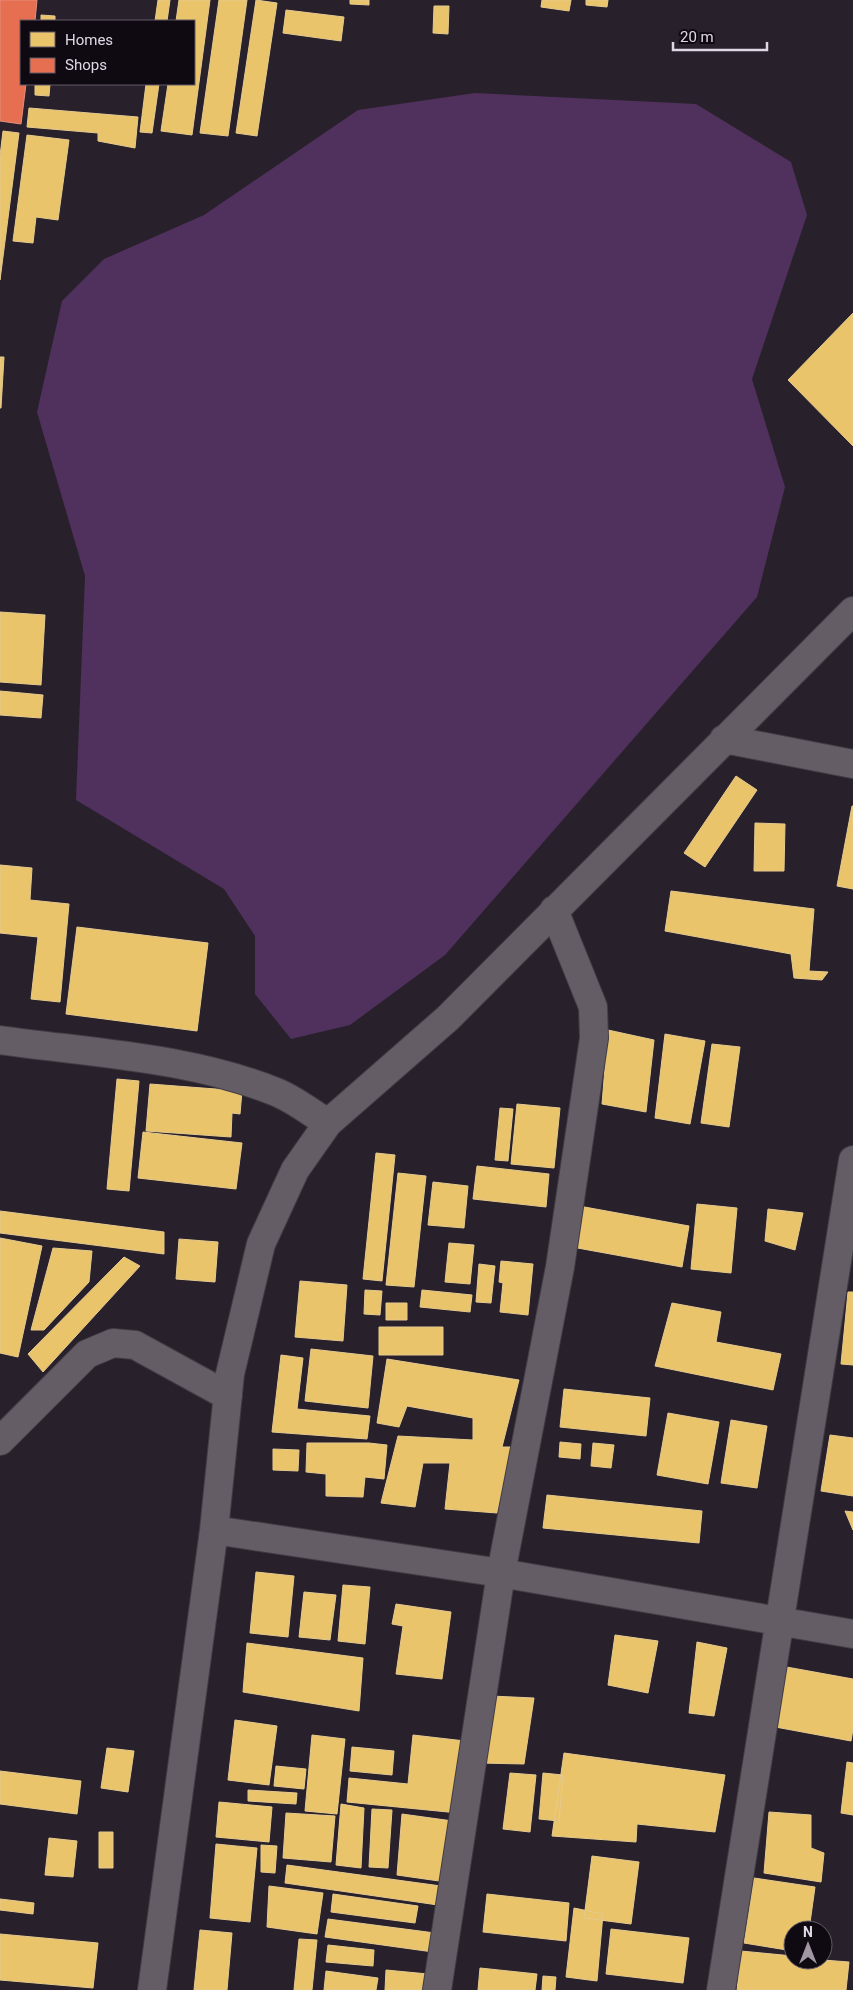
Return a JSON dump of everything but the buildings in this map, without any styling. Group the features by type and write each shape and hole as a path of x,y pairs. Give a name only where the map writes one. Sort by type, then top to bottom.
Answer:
{"street":[{"path":"152,1990 214,1530 230,1374 261,1244 295,1170 328,1123 448,1018 853,611"},
{"path":"724,739 853,764"},
{"path":"437,1990 501,1573 560,1267 594,1038 593,1008 554,910"},
{"path":"0,1040 152,1060 210,1070 277,1093 328,1123"},
{"path":"721,1990 853,1160"},
{"path":"0,1440 87,1354 113,1343 136,1345 228,1396"},
{"path":"214,1530 501,1573 853,1634"}],"shaded area":[{"path":"475,93 696,104 791,162 807,215 752,379 785,487 757,597 445,955 350,1025 291,1039 255,994 255,936 224,889 76,800 85,576 37,412 62,301 104,259 204,215 358,110"}]}
